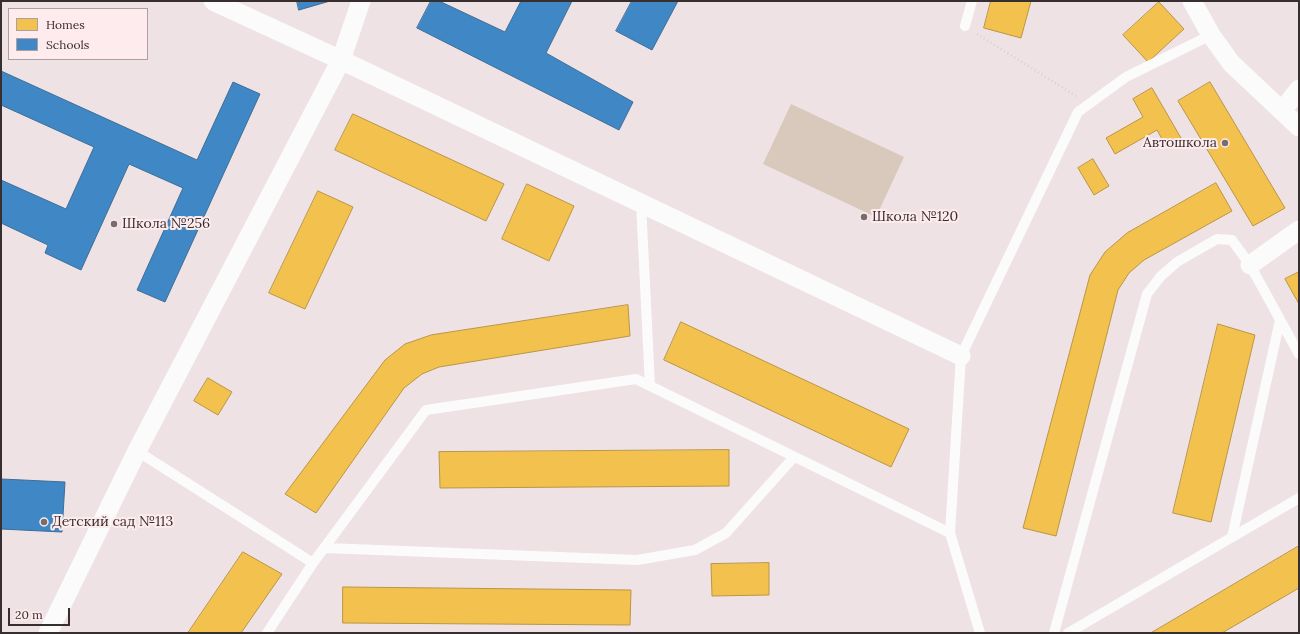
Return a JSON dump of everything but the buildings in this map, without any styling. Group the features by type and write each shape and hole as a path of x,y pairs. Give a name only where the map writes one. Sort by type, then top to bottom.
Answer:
{"street":[{"path":"213,1 341,60 961,356"},
{"path":"48,633 137,451 341,60 361,1"},
{"path":"1192,1 1211,35 1231,63 1299,127"},
{"path":"1282,111 1299,89"},
{"path":"1250,265 1299,230"}],"lane":[{"path":"965,26 972,1"},
{"path":"980,633 950,533 961,356 1078,112 1126,77 1211,35"},
{"path":"641,203 650,386"},
{"path":"1054,633 1148,294 1161,276 1177,262 1217,239 1232,240 1250,265 1299,354"},
{"path":"1232,538 1280,320"},
{"path":"267,633 313,563 426,410 636,379 950,533"},
{"path":"137,451 313,563"},
{"path":"325,548 637,560 695,550 726,533 794,457"},
{"path":"1068,633 1299,498"}],"path":[{"path":"965,26 1089,104"}],"shaded area":[{"path":"791,104 904,157 876,217 763,164"}],"place":[{"name":"Автошкола","path":"1225,143"},
{"name":"Школа №120","path":"864,217"},
{"name":"Школа №256","path":"114,224"},
{"name":"Детский сад №113","path":"44,522"}]}
